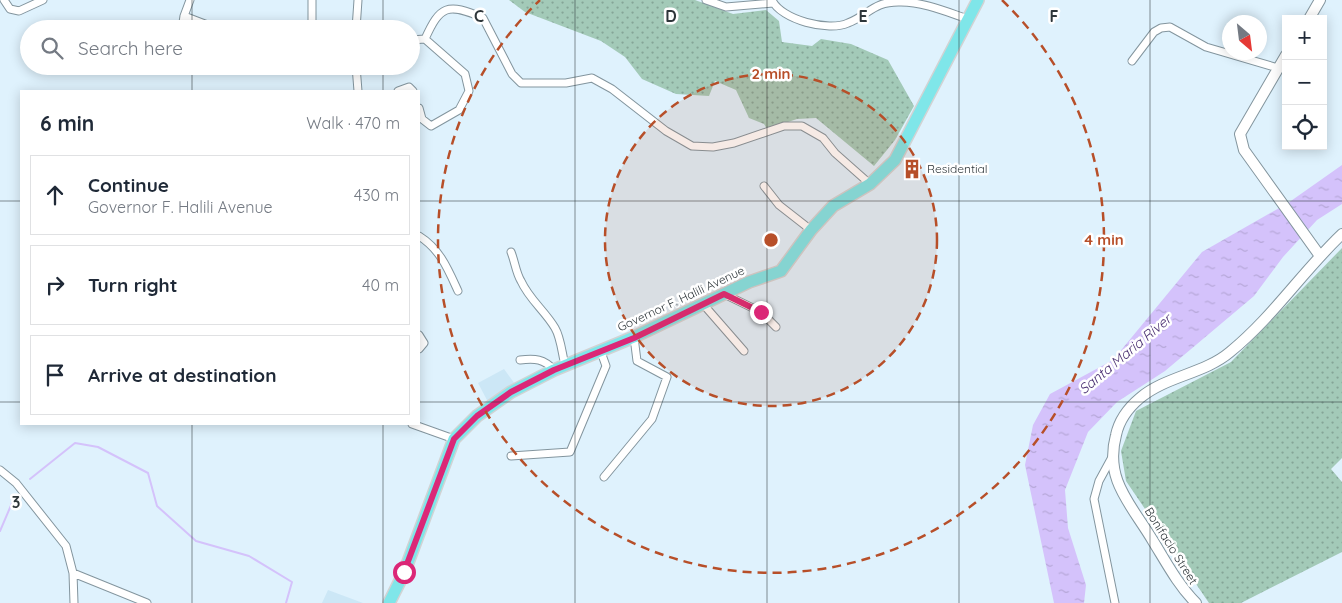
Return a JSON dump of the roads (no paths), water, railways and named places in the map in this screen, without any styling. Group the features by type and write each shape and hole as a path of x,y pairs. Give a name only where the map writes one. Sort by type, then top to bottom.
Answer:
{"main road":[{"name":"Governor F. Halili Avenue","path":"389,603 404,572 454,439 477,416 511,392 554,370 634,338 749,282 781,272 810,230 833,206 870,184 887,169 905,144 978,0"}],"street":[{"path":"4,0 10,8 19,11 43,0"},
{"path":"182,0 189,4 183,20"},
{"path":"310,20 312,0"},
{"path":"357,20 358,0"},
{"path":"706,0 726,7 773,2 786,15 821,25 838,26 849,23 879,4 900,2 923,5 968,19"},
{"path":"1311,15 1320,0"},
{"path":"425,39 436,16 442,10 452,9 477,15 486,21 512,74 521,84 566,83 592,78 612,89 666,131 692,146 713,147 734,143 784,126 802,126 823,138 835,153 870,184"},
{"path":"184,16 194,20"},
{"path":"1132,61 1154,32 1170,27 1206,47 1278,68"},
{"path":"420,39 425,39 465,74 469,91 459,110 431,126 422,120 420,112"},
{"path":"1283,60 1240,134 1244,150 1314,245 1320,256"},
{"path":"357,75 358,90"},
{"path":"401,90 409,87 412,90"},
{"path":"764,186 779,205 810,230"},
{"path":"1115,603 1094,499 1099,481 1111,459 1118,425 1135,403 1161,386 1204,368 1230,352 1272,314 1320,256 1342,234"},
{"path":"420,237 433,246 442,258 458,291"},
{"path":"511,252 519,279 529,296 544,312 556,330 565,365"},
{"path":"724,294 761,312 776,327"},
{"path":"703,304 744,351"},
{"path":"420,337 424,343 420,348"},
{"path":"604,477 652,418 667,377 637,361 634,338"},
{"path":"511,456 570,452 606,366 601,352"},
{"path":"520,360 534,359 546,361 554,370"},
{"path":"415,425 454,439"},
{"name":"Bonifacio Street","path":"1111,459 1115,479 1178,581 1196,603"},
{"path":"0,470 16,483 66,546 73,573 74,603"},
{"path":"73,573 147,603"}],"water":[{"name":"Santa Maria River","path":"1342,165 1342,204 1317,220 1283,257 1254,296 1165,371 1117,402 1088,432 1065,490 1068,528 1086,585 1084,603 1054,603 1025,465 1033,425 1050,394 1113,360 1202,252 1288,203"}],"waterway":[{"path":"30,479 75,443 98,447 148,473 157,506 196,541 249,556 292,582 286,603"},
{"path":"0,531 15,496"}],"place":[{"name":"Residential","path":"912,169"}]}
